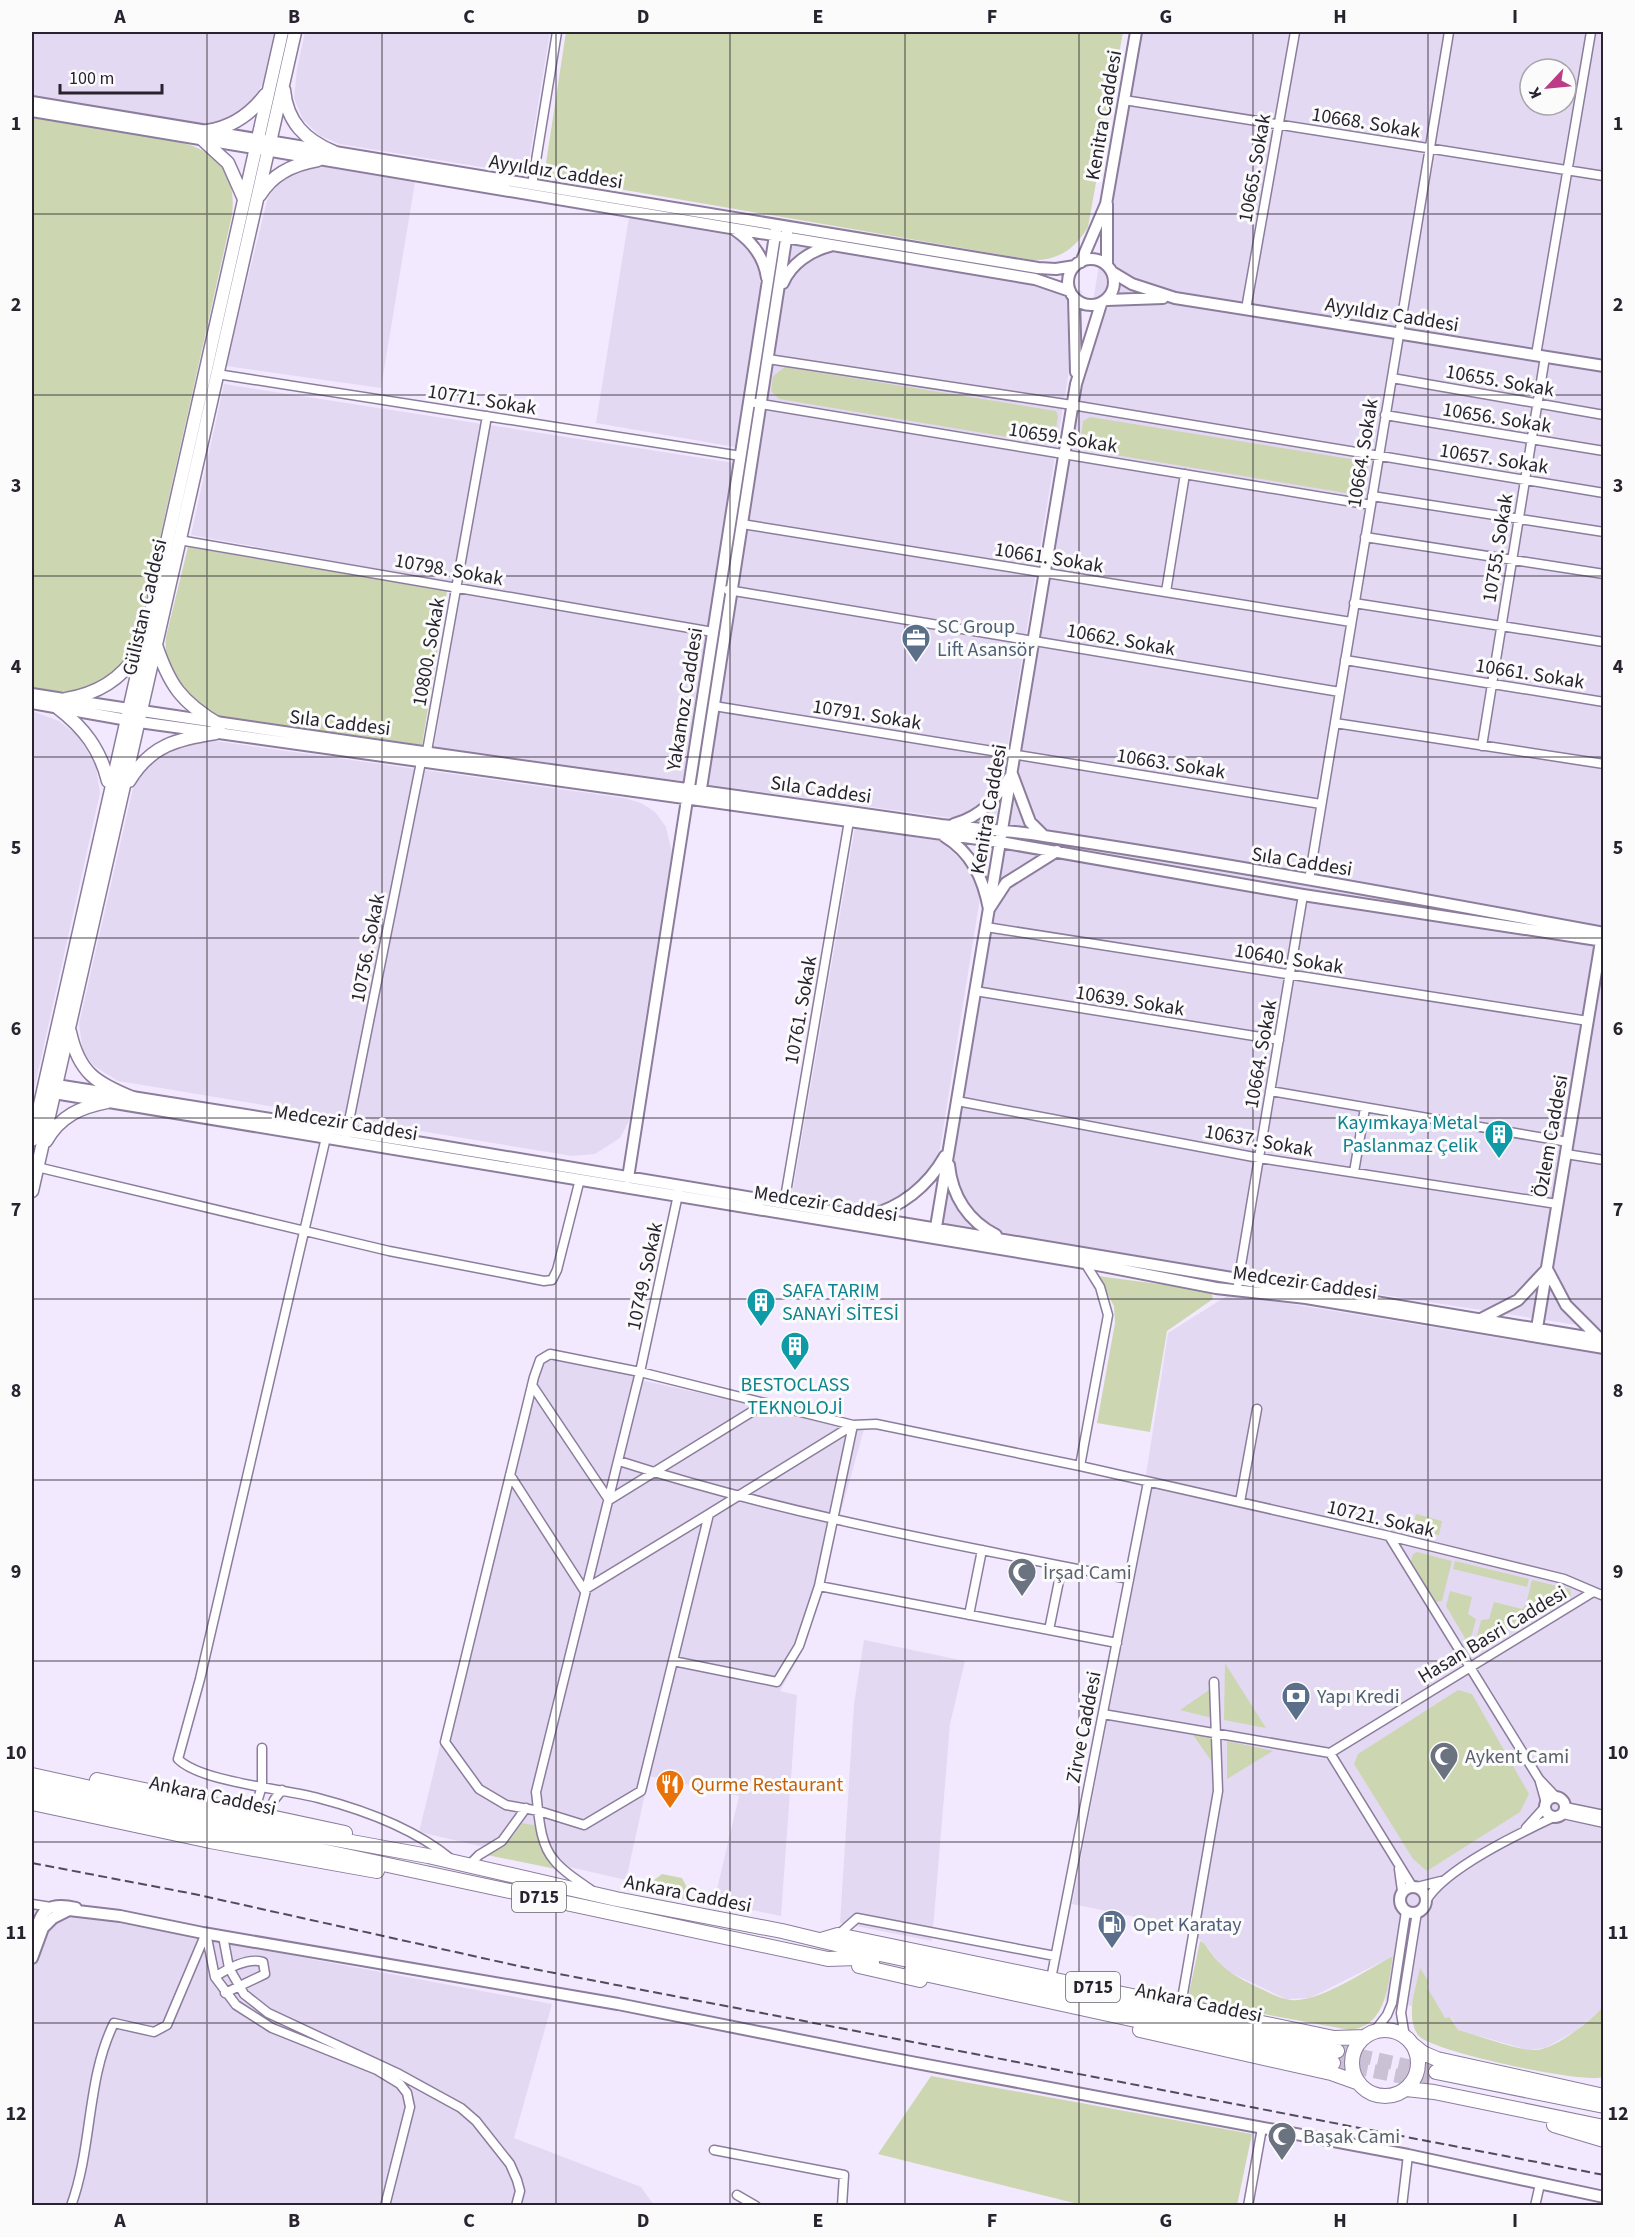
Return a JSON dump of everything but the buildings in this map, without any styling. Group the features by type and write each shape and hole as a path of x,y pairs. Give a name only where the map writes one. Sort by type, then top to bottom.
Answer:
{"highway":[{"path":"32,1766 256,1822"},
{"name":"Ankara Caddesi","path":"32,1775 428,1856 616,1899 821,1940 1335,2057 856,1958 828,1959 482,1885 256,1822 32,1789"},
{"path":"32,1803 359,1869 482,1885"},
{"name":"D715","path":"821,1940 838,1935 1334,2038 1369,2034"},
{"path":"828,1959 1331,2073 1359,2083 1376,2095 1397,2094 1413,2081 1418,2062 1408,2040"},
{"path":"1359,2083 1354,2074 1353,2054 1369,2034 1388,2030 1408,2040 1423,2054 1437,2059 1600,2093"},
{"path":"1604,2106 1434,2077 1604,2118"},
{"path":"1406,2089 1604,2127"},
{"path":"1507,2107 1604,2140"}],"main road":[{"name":"Gülistan Caddesi","path":"32,1191 41,1150 49,1088 109,787 125,713 179,540 217,374 250,202 254,144 282,32"},
{"name":"Gülistan Caddesi","path":"32,1140 70,1029 140,717 149,641 250,202 268,147 295,32"},
{"path":"284,78 285,101 297,127 309,140 334,152"},
{"path":"269,89 246,116 205,135 228,163 250,202 284,171 318,160"},
{"path":"109,787 105,767 87,734 62,703 114,681 149,641 171,685 218,729"},
{"path":"123,790 135,770 165,744 218,729"},
{"path":"70,1029 75,1053 90,1076 111,1089 133,1098"},
{"path":"41,1150 53,1129 65,1117 89,1105 107,1102"}],"street":[{"path":"532,185 557,32"},
{"name":"Kenitra Caddesi","path":"1107,204 1136,32"},
{"name":"10665. Sokak","path":"1246,309 1294,32"},
{"name":"10664. Sokak","path":"1309,880 1449,32"},
{"name":"10755. Sokak","path":"1482,746 1532,439 1540,356 1567,170 1592,32"},
{"name":"10668. Sokak","path":"1124,100 1604,176"},
{"name":"Ayyıldız Caddesi","path":"32,102 254,144 318,160 733,229 776,231"},
{"name":"Ayyıldız Caddesi","path":"32,111 205,135"},
{"name":"Ayyıldız Caddesi","path":"268,147 334,152 532,185 787,233 1056,270 1078,264"},
{"path":"1076,384 1072,295 1069,277 1078,264 1107,204"},
{"path":"1076,384 1104,302 1114,287 1109,268 1107,204"},
{"path":"733,229 744,236 760,255 768,286"},
{"name":"Yakamoz Caddesi","path":"699,802 742,524 776,231"},
{"name":"Ayyıldız Caddesi","path":"787,233 833,245 1035,279 1072,295"},
{"name":"Yakamoz Caddesi","path":"628,1178 741,456 768,358 787,233"},
{"path":"778,294 788,271 817,250 833,245"},
{"path":"1078,264 1092,259 1109,268"},
{"name":"Ayyıldız Caddesi","path":"1109,268 1131,284 1175,298 1604,366"},
{"path":"1072,295 1086,305 1104,302"},
{"name":"Ayyıldız Caddesi","path":"1104,302 1175,298"},
{"name":"10659. Sokak","path":"768,358 1379,456"},
{"name":"10771. Sokak","path":"217,374 741,456"},
{"name":"10655. Sokak","path":"1392,378 1604,415"},
{"name":"Kenitra Caddesi","path":"934,1234 1016,755 1076,384"},
{"name":"10659. Sokak","path":"755,403 1185,474 1604,532"},
{"name":"10656. Sokak","path":"1385,415 1604,451"},
{"name":"10800. Sokak","path":"427,751 487,416"},
{"name":"10657. Sokak","path":"1379,456 1604,493"},
{"path":"1166,592 1185,474"},
{"name":"10661. Sokak","path":"742,524 1351,622"},
{"path":"1365,537 1604,574"},
{"name":"10798. Sokak","path":"179,540 713,632"},
{"name":"10662. Sokak","path":"720,588 1340,692"},
{"path":"1354,603 1604,642"},
{"name":"10661. Sokak","path":"1345,660 1604,702"},
{"path":"32,694 62,703 140,717 421,762 699,802 849,821 945,830 1000,842 1303,895 1603,938"},
{"path":"32,703 62,703"},
{"name":"10791. Sokak","path":"714,706 1016,755"},
{"path":"1335,723 1604,764"},
{"name":"Sıla Caddesi","path":"218,729 427,751 689,788 945,830 1002,830 1043,835 1309,880 1603,938"},
{"name":"10663. Sokak","path":"1016,755 1321,804"},
{"name":"10756. Sokak","path":"346,1135 421,762"},
{"path":"945,830 992,804 1012,774"},
{"path":"1012,774 1030,822 1043,835"},
{"name":"10761. Sokak","path":"784,1204 849,821"},
{"path":"945,830 972,861 983,882 989,909"},
{"path":"989,909 1006,883 1057,851"},
{"name":"10664. Sokak","path":"1238,1284 1303,895"},
{"name":"10640. Sokak","path":"986,927 1588,1021"},
{"name":"Özlem Caddesi","path":"1536,1333 1603,938"},
{"name":"10639. Sokak","path":"975,991 1279,1040"},
{"name":"Medcezir Caddesi","path":"49,1088 133,1098 327,1133"},
{"name":"Medcezir Caddesi","path":"49,1088 107,1102 346,1135 628,1178 678,1191 934,1234 1085,1263 1481,1319 1536,1333"},
{"path":"1270,1091 1567,1148 1604,1160"},
{"name":"10637. Sokak","path":"957,1101 1259,1158 1557,1204"},
{"path":"1354,1172 1365,1108"},
{"path":"327,1133 306,1231 178,1760 203,1774 282,1790 350,1808 428,1840 463,1865 502,1841 526,1808"},
{"name":"Medcezir Caddesi","path":"346,1135 580,1179 863,1216 934,1234 1005,1239 1306,1298 1603,1343"},
{"path":"863,1216 888,1209 914,1193 936,1170 948,1151"},
{"path":"948,1151 951,1179 964,1209 978,1224 1005,1239"},
{"path":"37,1167 400,1253 544,1281 552,1280 557,1270 580,1179"},
{"name":"10749. Sokak","path":"593,1892 553,1860 543,1840 536,1792 584,1590 619,1461 678,1191"},
{"path":"1080,1466 1108,1315 1100,1287 1085,1263"},
{"path":"1481,1319 1518,1300 1547,1269 1566,1305 1603,1343"},
{"name":"10721. Sokak","path":"709,1514 642,1791 584,1825 539,1810 506,1805 479,1790 445,1742 532,1385 540,1360 550,1354 640,1372 853,1425 876,1424 1080,1466 1389,1536 1564,1579 1604,1596"},
{"path":"532,1385 609,1500 766,1403"},
{"path":"1240,1502 1257,1409"},
{"path":"510,1474 584,1590 853,1425"},
{"path":"674,1661 777,1682 799,1646 819,1586 853,1425"},
{"path":"619,1461 739,1497 834,1521 1129,1579"},
{"name":"Zirve Caddesi","path":"1051,1979 1149,1482"},
{"path":"1389,1536 1539,1779 1563,1802 1561,1813"},
{"path":"969,1615 982,1550"},
{"path":"1049,1630 1062,1566"},
{"path":"819,1586 1117,1643"},
{"name":"Hasan Basri Caddesi","path":"1330,1753 1593,1592"},
{"path":"1181,2005 1218,1791 1214,1682"},
{"path":"1103,1714 1330,1753 1410,1888 1424,1892 1426,1901"},
{"path":"256,1822 262,1786 262,1748"},
{"path":"1539,1779 1546,1812 1604,1815"},
{"path":"256,1822 282,1790"},
{"path":"1526,1828 1545,1805 1557,1797"},
{"path":"1412,1912 1423,1907 1444,1880 1526,1828 1561,1813 1604,1823"},
{"path":"1412,1912 1400,1904 1410,1888 1444,1880"},
{"path":"32,1904 61,1905 206,1933 618,2004 1408,2155 1604,2197"},
{"path":"33,1954 38,1923 43,1913 51,1906"},
{"path":"33,1954 43,1928 53,1918 69,1910 92,1912"},
{"path":"1369,2034 1387,2015 1395,1991 1412,1912"},
{"path":"1408,2040 1401,2013 1412,1912"},
{"path":"838,1935 857,1918 1055,1956"},
{"path":"206,1933 215,1977 236,2005 257,2020 377,2070 400,2084 407,2093 410,2107 385,2205"},
{"path":"71,2205 83,2169 95,2080 114,2023 154,2032 167,2025 206,1933"},
{"path":"223,1936 229,1968 244,1994 268,2013 399,2074 461,2108 476,2121 510,2164 519,2191 516,2205"},
{"path":"215,1977 229,1968 258,1960 263,1962 265,1974 225,1993"},
{"path":"1248,2205 1262,2128"},
{"path":"714,2150 844,2175 842,2205"},
{"path":"1402,2205 1408,2155"},
{"path":"1535,2205 1540,2184"},
{"path":"737,2195 756,2205"}],"shaded area":[{"path":"32,32 274,32 263,83 247,109 218,124 203,124 32,96"},
{"path":"305,32 550,32 529,160 525,167 520,171 506,171 339,144 319,135 303,120 294,98 297,69"},
{"path":"1137,32 1603,32 1603,1329 942,1227"},
{"path":"319,166 415,182 381,388 226,366 267,201 272,191 288,175"},
{"path":"629,217 728,235 741,242 758,264 761,291 735,447 596,423"},
{"path":"790,242 1082,291 995,824 434,747 462,584 191,535 224,384 754,466"},
{"path":"32,711 59,721 78,736 96,766 100,793 32,1099"},
{"path":"208,740 624,798 641,803 655,812 666,827 672,853 629,1121 620,1138 595,1154 572,1156 118,1081 94,1066 83,1052 79,1024 133,788 149,765 173,747"},
{"path":"855,827 941,841 969,868 980,898 940,1149 931,1168 909,1190 894,1200 870,1207 792,1195"},
{"path":"1230,1294 1603,1355 1604,2007 1574,2032 1545,2048 1529,2050 1458,2030 1451,2017 1445,2019 1426,1987 1421,1969 1412,2006 1385,2001 1393,1956 1310,1998 1286,1999 1225,1970 1204,1943 1184,1927 1072,1904 1154,1478 1146,1475 1168,1333"},
{"path":"550,1349 638,1370 636,1379 864,1429 802,1652 780,1691 797,1695 781,1916 714,1902 739,1796 649,1776 626,1880 419,1832 531,1372 540,1356"},
{"path":"864,1640 965,1661 950,1724 932,1941 840,1923 854,1704"},
{"path":"32,1907 552,2004 514,2138 641,2187 654,2205 32,2205"}],"green space":[{"path":"566,32 1123,32 1088,227 1077,242 1065,252 1050,258 1032,260 555,178 546,163"},
{"path":"32,117 193,146 214,158 222,167 228,176 233,200 232,215 138,636 130,653 109,677 96,685 67,691 32,689"},
{"path":"785,367 1056,411 1058,416 1054,441 1049,444 779,399 771,391 773,376"},
{"path":"1090,417 1363,461 1368,467 1364,492 1358,495 1085,450 1080,445 1083,421"},
{"path":"188,547 447,591 422,745 222,717 199,706 180,687 168,663 166,650 166,637"},
{"path":"1098,1276 1211,1291 1213,1299 1167,1331 1150,1432 1097,1423 1115,1323 1114,1306"},
{"path":"1416,1514 1442,1521 1439,1535 1413,1528"},
{"path":"1417,1552 1452,1561 1442,1601 1436,1602 1411,1561 1413,1554"},
{"path":"1455,1561 1529,1579 1527,1587 1453,1569"},
{"path":"1532,1580 1570,1589 1571,1595 1527,1623 1522,1620 1486,1642 1482,1651 1473,1652 1481,1620 1489,1619 1494,1602 1522,1609 1526,1604"},
{"path":"1450,1591 1472,1597 1468,1614 1476,1619 1468,1649 1463,1644 1465,1638 1446,1606"},
{"path":"1225,1663 1266,1728 1224,1720"},
{"path":"1212,1688 1212,1718 1180,1710"},
{"path":"1458,1690 1472,1694 1529,1794 1520,1812 1427,1871 1413,1859 1354,1764 1358,1754"},
{"path":"1193,1735 1213,1737 1212,1762"},
{"path":"1227,1741 1273,1751 1227,1779"},
{"path":"522,1823 538,1826 546,1853 556,1869 487,1855 514,1835"},
{"path":"662,1874 682,1878 694,1901 641,1890"},
{"path":"1200,1941 1233,1974 1274,1995 1291,2000 1302,2000 1329,1991 1393,1956 1384,2002 1372,2021 1350,2030 1193,2001 1189,1993"},
{"path":"1420,1968 1429,1982 1427,1987 1445,2018 1450,2017 1458,2030 1519,2048 1536,2050 1553,2045 1563,2040 1603,2007 1603,2077 1567,2076 1507,2065 1428,2042 1418,2035 1412,2019"},
{"path":"931,2076 1252,2134 1237,2205 1082,2205 878,2154"}],"tunnel":[{"path":"1337,2051 1436,2072"},
{"path":"1333,2063 1433,2083"}],"railway":[{"path":"32,1863 194,1894 523,1967 1604,2175"}],"place":[{"name":"SC Group Lift Asansör","path":"916,664"},
{"name":"Kayımkaya Metal Paslanmaz Çelik","path":"1499,1160"},
{"name":"SAFA TARIM SANAYİ SİTESİ","path":"761,1328"},
{"name":"BESTOCLASS TEKNOLOJİ","path":"795,1372"},
{"name":"İrşad Cami","path":"1022,1598"},
{"name":"Yapı Kredi","path":"1296,1722"},
{"name":"Aykent Cami","path":"1444,1782"},
{"name":"Qurme Restaurant","path":"670,1810"},
{"name":"Opet Karatay","path":"1112,1950"},
{"name":"Başak Cami","path":"1282,2162"}]}
